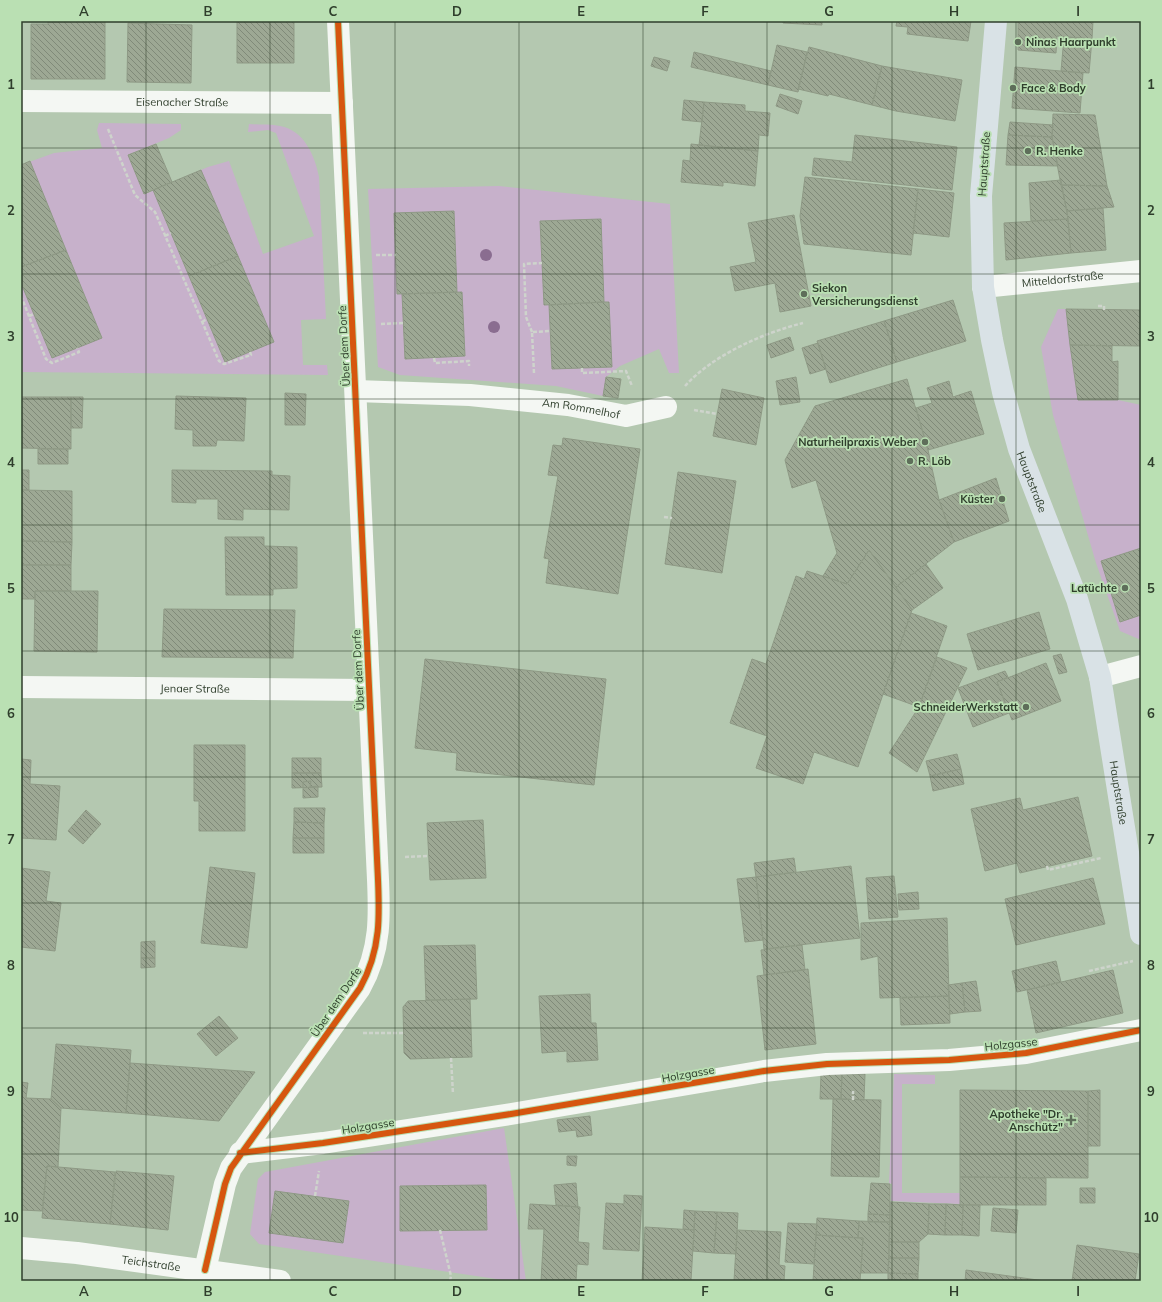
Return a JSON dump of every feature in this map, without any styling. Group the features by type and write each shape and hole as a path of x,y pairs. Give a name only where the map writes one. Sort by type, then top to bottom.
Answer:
{"main road":[{"name":"Hauptstraße","path":"996,21 981,196 984,287 992,340 1019,449 1077,599 1100,677 1141,934"}],"street":[{"name":"Über dem Dorfe","path":"198,1276 231,1168 240,1153 360,988 369,972 376,949 379,911 338,21"},
{"name":"Eisenacher Straße","path":"21,101 342,103"},
{"name":"Mitteldorfstraße","path":"984,287 1141,272"},
{"name":"Am Rommelhof","path":"356,391 470,395 535,401 568,405 626,416 666,407"},
{"path":"1100,677 1141,666"},
{"name":"Jenaer Straße","path":"21,688 369,690"},
{"name":"Holzgasse","path":"240,1153 323,1143 614,1097 764,1071 827,1064 949,1060 1026,1053 1141,1030"},
{"name":"Teichstraße","path":"21,1248 77,1253 198,1276 280,1281"}],"path":[{"path":"105,101 106,123 135,195 155,212 219,361 224,364 251,355 250,352"},
{"path":"165,236 171,233"},
{"path":"535,401 532,332 526,317 524,264 542,263"},
{"path":"21,296 46,359 52,362 79,352 77,348"},
{"path":"29,316 34,314"},
{"path":"202,322 207,319"},
{"path":"666,407 696,374 727,353 784,328 803,323"},
{"path":"532,332 551,331"},
{"path":"582,368 582,372 626,371 642,412"},
{"path":"664,517 672,518"},
{"path":"1047,866 1048,870 1080,863"},
{"path":"1089,971 1134,961"},
{"path":"451,1058 455,1122"},
{"path":"440,1230 451,1276 450,1281"}],"shaded area":[{"path":"99,123 181,124 181,130 169,138 128,155 145,194 208,167 229,161 263,254 314,236 276,133 268,130 248,132 249,124 272,125 288,128 302,138 315,161 319,177 326,319 301,320 303,365 327,365 328,375 21,372 21,165 54,153 102,148 97,130"},
{"path":"499,186 670,204 679,373 669,373 659,349 620,366 606,377 603,396 556,386 400,375 378,367 368,189"},
{"path":"1058,309 1066,309 1078,400 1118,400 1141,405 1141,640 1120,631 1096,563 1053,415 1041,347"},
{"path":"894,1074 935,1075 935,1084 902,1084 902,1193 960,1193 960,1204 891,1201 892,1184 889,1183"},
{"path":"504,1128 526,1281 510,1281 259,1244 250,1234 258,1179 265,1172"}],"building":[{"path":"48,21 105,21 105,79 31,79 31,24 48,24"},
{"path":"237,21 294,21 294,63 237,63"},
{"path":"783,21 822,21 822,25 783,23"},
{"path":"897,21 971,21 968,41 907,34 908,27 896,26"},
{"path":"1018,21 1093,21 1092,39 1057,36 1056,53 1018,50"},
{"path":"128,23 192,25 191,83 127,82"},
{"path":"1064,37 1092,39 1089,73 1061,71"},
{"path":"777,45 807,52 798,92 768,85"},
{"path":"809,47 882,66 872,105 829,94 828,96 798,89"},
{"path":"694,52 771,71 768,85 691,67"},
{"path":"654,57 670,61 667,71 651,66"},
{"path":"882,66 962,80 955,121 896,111 872,105"},
{"path":"1015,67 1083,73 1080,113 1012,108"},
{"path":"780,94 802,101 798,114 776,106"},
{"path":"684,100 704,102 702,122 682,120"},
{"path":"704,102 745,105 745,111 770,113 768,136 759,135 758,151 699,145"},
{"path":"1053,114 1095,115 1107,186 1061,185 1052,137"},
{"path":"1010,122 1053,125 1052,137 1008,135"},
{"path":"855,135 957,147 952,190 812,175 814,158 852,162"},
{"path":"1008,135 1052,137 1058,166 1006,165"},
{"path":"156,144 172,182 144,194 128,155"},
{"path":"691,144 758,151 755,186 723,182 723,186 681,182 683,160 690,161"},
{"path":"30,161 66,250 21,267 21,165"},
{"path":"201,170 238,256 189,276 153,190"},
{"path":"805,177 918,189 911,255 804,244 800,216"},
{"path":"1061,180 1068,219 1031,221 1029,183"},
{"path":"1061,185 1107,186 1114,207 1067,211"},
{"path":"918,189 954,193 949,237 913,233"},
{"path":"1103,208 1106,250 1071,253 1067,211"},
{"path":"454,211 457,292 397,294 394,213"},
{"path":"794,215 811,306 780,312 775,283 735,291 730,267 756,262 748,223"},
{"path":"601,219 604,302 544,305 540,221"},
{"path":"1068,219 1071,253 1006,260 1004,223"},
{"path":"66,250 102,338 52,358 21,283 21,267"},
{"path":"238,256 274,342 225,362 189,276"},
{"path":"462,292 465,356 405,359 402,294"},
{"path":"953,300 966,341 897,362 884,321"},
{"path":"609,302 612,367 552,369 549,305"},
{"path":"1066,309 1141,310 1141,346 1070,345"},
{"path":"884,321 897,362 830,383 817,341"},
{"path":"790,337 794,350 771,358 767,345"},
{"path":"818,343 826,369 810,374 802,348"},
{"path":"1070,345 1112,346 1112,362 1118,361 1118,400 1078,400"},
{"path":"606,377 621,379 618,398 603,396"},
{"path":"796,377 800,402 780,405 776,381"},
{"path":"907,379 928,450 939,500 954,542 896,587 869,550 847,584 823,576 837,553 816,480 792,488 785,460 815,406"},
{"path":"949,381 953,397 971,391 984,434 928,450 916,408 932,403 927,388"},
{"path":"722,389 764,398 756,445 713,436"},
{"path":"285,393 306,394 305,425 285,425"},
{"path":"176,396 246,398 244,441 217,440 216,446 193,446 193,430 175,429"},
{"path":"21,397 71,397 71,449 21,448"},
{"path":"71,397 83,397 82,428 71,428"},
{"path":"563,438 640,449 618,594 546,583 549,559 544,558 558,476 548,475 553,445 562,446"},
{"path":"38,449 68,449 68,464 38,464"},
{"path":"21,470 29,470 29,490 21,490"},
{"path":"172,470 272,471 272,475 290,476 289,510 243,509 243,520 218,519 218,499 196,499 196,503 172,502"},
{"path":"678,472 736,481 722,573 665,564"},
{"path":"996,478 1009,521 954,542 939,500"},
{"path":"21,490 72,491 72,542 21,541"},
{"path":"225,537 264,537 264,546 297,547 297,588 273,589 273,595 226,595"},
{"path":"21,541 72,542 71,565 21,565"},
{"name":"Latüchte","path":"1141,548 1141,615 1120,622 1101,561"},
{"path":"869,550 912,610 858,767 814,752 803,784 756,768 767,736 730,723 752,659 766,664 796,576 804,579 807,571 847,584"},
{"path":"926,564 943,588 912,610 896,587"},
{"path":"21,565 71,565 71,591 35,591 35,599 21,599"},
{"path":"35,591 98,591 97,652 34,651"},
{"path":"164,609 295,610 293,658 162,657"},
{"path":"1039,612 1050,649 978,670 967,634"},
{"path":"911,613 947,626 919,707 883,694"},
{"path":"1061,654 1067,672 1059,674 1053,656"},
{"path":"937,657 967,668 917,772 889,753 919,707"},
{"path":"425,659 606,679 594,785 456,770 457,753 415,748"},
{"path":"1046,663 1061,701 1012,720 997,682"},
{"path":"1005,671 1008,677 997,682 1009,713 973,727 958,688"},
{"path":"194,745 245,745 245,831 199,831 199,801 194,801"},
{"path":"957,754 961,769 930,776 926,761"},
{"path":"292,758 321,758 321,773 292,773"},
{"path":"21,759 31,760 30,784 60,786 56,840 21,838"},
{"path":"961,769 964,784 933,791 930,776"},
{"path":"292,773 321,773 322,787 292,788"},
{"path":"311,781 310,787 318,786 318,797 303,798 303,782"},
{"path":"1078,797 1092,856 1020,873 1017,863 985,871 971,809 1020,798 1023,810"},
{"path":"294,808 325,808 324,823 294,822"},
{"path":"86,810 101,824 83,844 68,831"},
{"path":"483,820 486,878 430,880 427,823"},
{"path":"294,822 324,823 324,838 293,838"},
{"path":"293,838 324,838 324,853 293,853"},
{"path":"794,858 796,872 756,877 754,863"},
{"path":"851,866 860,938 764,949 756,877"},
{"path":"210,867 255,873 247,948 201,943"},
{"path":"21,868 50,872 46,901 61,903 55,951 21,947"},
{"path":"894,876 898,917 869,919 866,878"},
{"path":"756,877 763,940 745,942 737,879"},
{"path":"1093,878 1105,924 1016,945 1005,899"},
{"path":"918,892 919,909 899,910 898,894"},
{"path":"947,918 949,996 880,998 878,956 861,960 861,923"},
{"path":"155,941 155,958 141,958 141,942"},
{"path":"475,945 477,999 426,1000 424,946"},
{"path":"802,945 805,970 764,975 761,950"},
{"path":"141,958 155,958 155,967 141,968"},
{"path":"1056,961 1061,982 1017,992 1012,971"},
{"path":"808,969 816,1044 765,1050 757,976"},
{"path":"1113,970 1123,1013 1036,1033 1027,990"},
{"path":"976,981 981,1011 965,1012 962,983"},
{"path":"962,983 965,1012 950,1014 948,985"},
{"path":"590,994 591,1023 596,1023 598,1060 567,1062 567,1051 542,1053 539,996"},
{"path":"949,996 950,1023 901,1025 900,998"},
{"path":"470,999 472,1057 410,1059 404,1053 403,1007 408,1001"},
{"path":"219,1016 238,1038 216,1056 197,1034"},
{"path":"56,1044 131,1050 126,1113 61,1108 51,1099"},
{"path":"130,1063 255,1072 219,1121 126,1113"},
{"path":"821,1074 842,1074 841,1099 820,1099"},
{"path":"842,1074 865,1074 864,1100 841,1099"},
{"path":"21,1082 28,1083 26,1098 51,1099 61,1108 58,1167 47,1166 42,1211 21,1210"},
{"path":"960,1090 1088,1091 1088,1178 960,1177"},
{"path":"1100,1090 1100,1146 1088,1146 1088,1091"},
{"path":"833,1099 881,1100 879,1177 831,1176"},
{"path":"590,1116 592,1135 577,1137 576,1130 559,1132 557,1120"},
{"path":"567,1156 577,1156 576,1166 567,1165"},
{"path":"47,1166 115,1172 110,1224 42,1218"},
{"path":"116,1171 174,1176 168,1230 110,1224"},
{"path":"960,1177 1046,1178 1046,1205 960,1205"},
{"path":"576,1183 578,1207 556,1205 554,1185"},
{"path":"871,1183 890,1184 890,1215 868,1214"},
{"path":"486,1185 487,1230 400,1231 400,1186"},
{"path":"1080,1188 1095,1188 1095,1203 1080,1203"},
{"path":"275,1191 349,1201 343,1243 269,1233"},
{"path":"624,1195 642,1196 639,1251 603,1249 606,1203 624,1204"},
{"path":"890,1202 929,1204 928,1234 919,1242 889,1242"},
{"path":"530,1204 580,1207 578,1242 589,1243 588,1265 577,1264 576,1281 541,1281 544,1229 528,1229"},
{"path":"929,1204 946,1204 945,1235 928,1234"},
{"path":"946,1204 963,1205 962,1235 945,1235"},
{"path":"963,1205 980,1205 979,1236 962,1235"},
{"path":"993,1208 1018,1210 1016,1233 991,1231"},
{"path":"684,1210 695,1211 694,1230 683,1229"},
{"path":"695,1211 717,1212 714,1253 693,1251"},
{"path":"717,1212 738,1213 736,1254 714,1253"},
{"path":"868,1214 890,1215 890,1222 868,1222"},
{"path":"817,1218 859,1221 858,1238 816,1235"},
{"path":"859,1221 890,1222 888,1273 861,1273 863,1238 858,1238"},
{"path":"788,1223 817,1224 814,1264 785,1262"},
{"path":"645,1227 694,1230 691,1281 642,1281"},
{"path":"737,1230 781,1232 779,1265 785,1266 784,1281 734,1281"},
{"path":"816,1235 863,1238 860,1281 813,1281"},
{"path":"889,1242 919,1242 919,1258 889,1258"},
{"path":"1077,1245 1139,1254 1135,1281 1072,1281"},
{"path":"889,1258 919,1258 918,1274 888,1273"},
{"path":"966,1270 1045,1281 965,1281"},
{"path":"888,1273 918,1274 918,1281 888,1281"}],"cycle path":[{"path":"205,1270 225,1184 231,1168 360,988 368,972 373,956 378,925 378,876 338,21"},
{"path":"240,1153 323,1143 511,1114 764,1071 827,1064 949,1060 1026,1053 1141,1030"}],"place":[{"name":"Ninas Haarpunkt","path":"1018,42"},
{"name":"Face & Body","path":"1013,88"},
{"name":"R. Henke","path":"1028,151"},
{"name":"Siekon Versicherungsdienst","path":"804,294"},
{"name":"Naturheilpraxis Weber","path":"925,442"},
{"name":"R. Löb","path":"910,461"},
{"name":"Küster","path":"1002,499"},
{"name":"Latüchte","path":"1125,588"},
{"name":"SchneiderWerkstatt","path":"1026,707"},
{"name":"Apotheke \"Dr. Anschütz\"","path":"1071,1120"}]}
